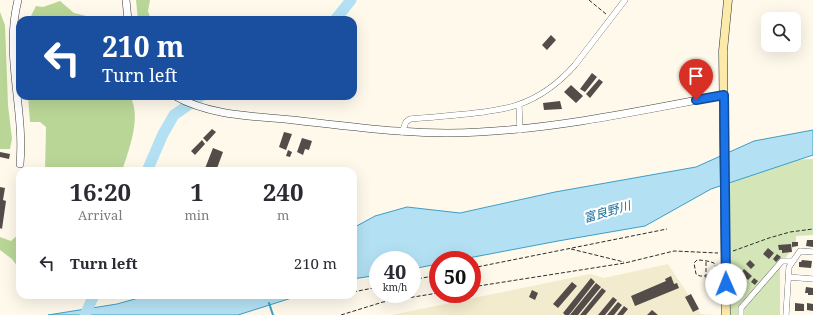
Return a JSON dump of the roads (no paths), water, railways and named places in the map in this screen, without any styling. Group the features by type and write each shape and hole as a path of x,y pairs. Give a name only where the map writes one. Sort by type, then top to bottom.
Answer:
{"main road":[{"path":"726,315 723,51 728,0"}],"street":[{"path":"16,83 12,45 13,27 18,0"},
{"path":"126,0 128,16"},
{"path":"402,132 406,122 410,119 475,113 509,108 519,105 539,94 566,74 575,65 624,0"},
{"path":"184,100 200,107 226,113 402,132 451,133 520,130 556,125 724,95"},
{"path":"18,100 21,131 20,164"},
{"path":"519,105 520,130"},
{"path":"786,315 789,266 800,251 813,252"},
{"path":"741,315 741,308 782,261 792,261"},
{"path":"788,278 813,279"}],"water":[{"name":"富良野川","path":"813,130 813,155 711,189 645,226 481,256 481,251 429,251 429,266 421,267 421,251 369,251 369,276 357,278 357,226 375,216 407,207 460,213 555,192 696,167 754,141"},
{"path":"135,299 288,299 238,315 48,315 117,304"}],"waterway":[{"path":"338,16 351,0"},
{"path":"149,167 163,134 174,115 195,100"},
{"path":"85,315 92,299"},
{"path":"269,303 273,315"}]}
